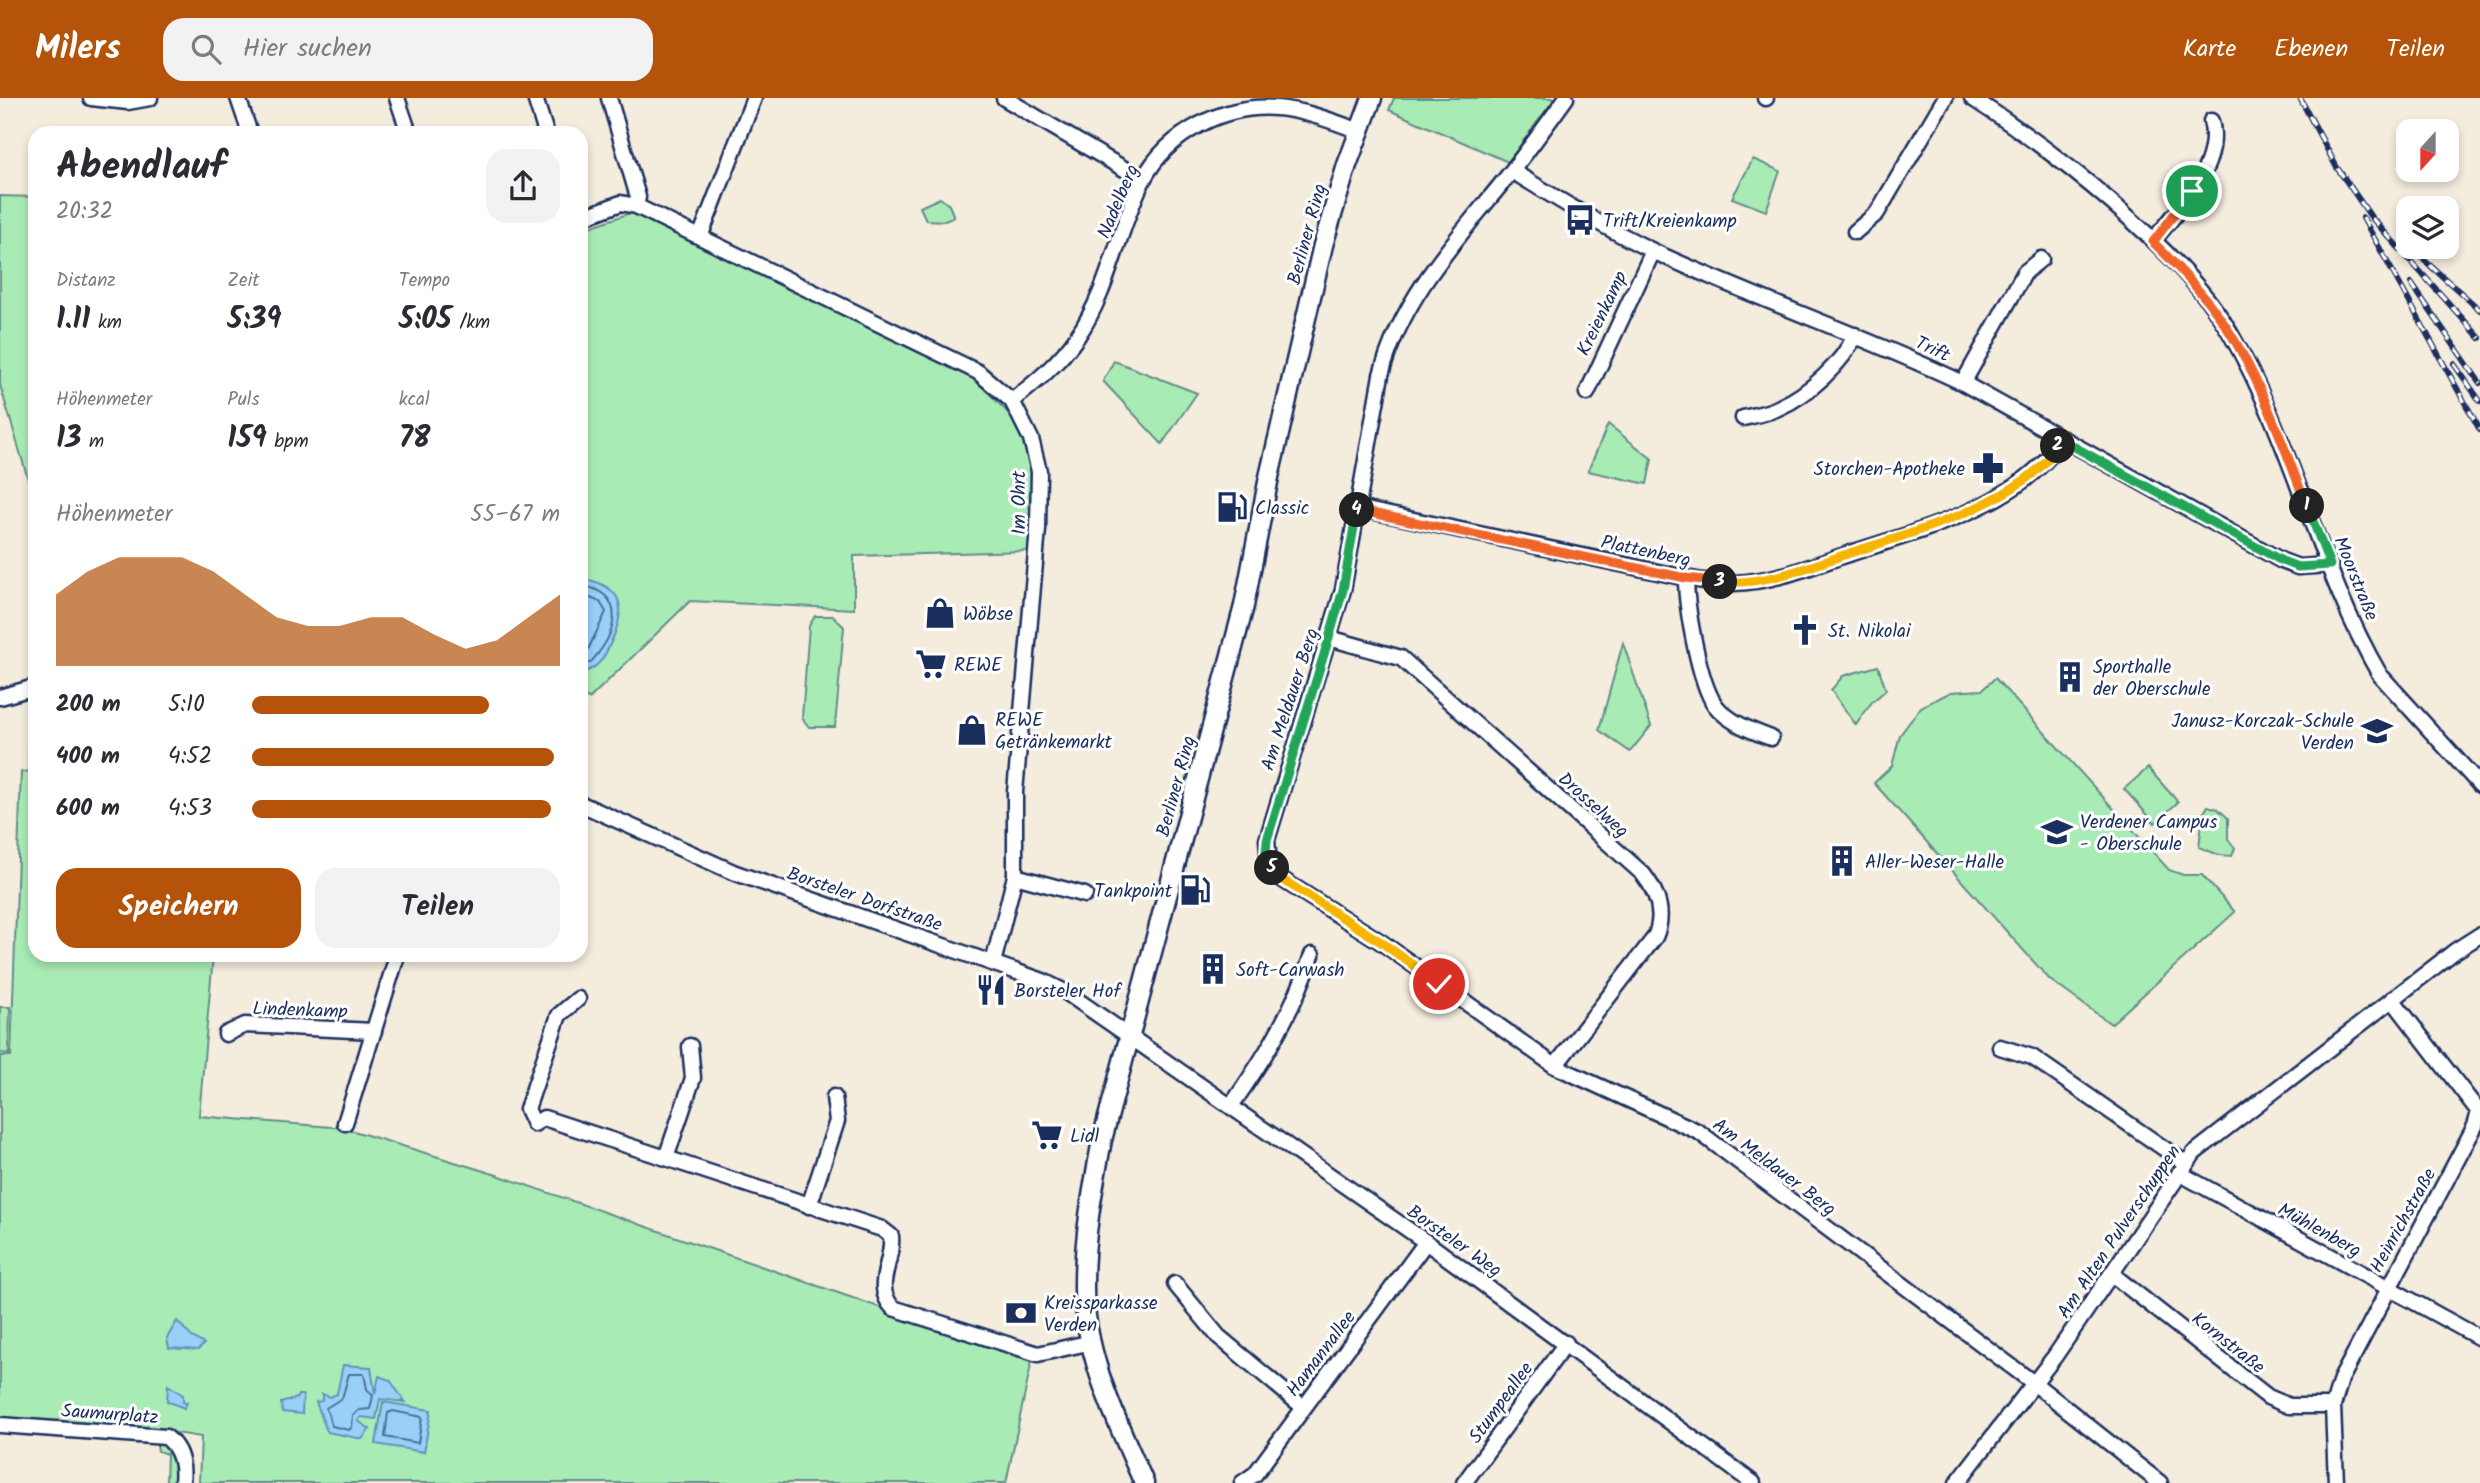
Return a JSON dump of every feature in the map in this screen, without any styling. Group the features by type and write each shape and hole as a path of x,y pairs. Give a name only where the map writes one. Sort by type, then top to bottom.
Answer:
{"street":[{"path":"92,98 128,102 150,98"},
{"path":"238,98 248,126"},
{"path":"397,98 407,126"},
{"path":"535,98 544,126"},
{"path":"588,216 621,204 636,206 638,197 609,98"},
{"path":"700,237 754,98"},
{"path":"1004,98 1143,180"},
{"name":"Berliner Ring","path":"1144,1483 1108,1399 1092,1342 1083,1286 1088,1212 1102,1140 1244,606 1269,477 1323,245 1372,98"},
{"name":"Am Meldauer Berg","path":"1566,98 1512,171 1438,260 1409,306 1389,346 1381,374 1343,590 1267,840 1269,864 1283,880 1381,942 1555,1066 1699,1132 2035,1384 2160,1483"},
{"path":"1855,232 1877,213 1945,98"},
{"name":"Moorstraße","path":"1972,98 1993,104 2153,242 2202,293 2228,330 2278,435 2349,614 2380,676 2480,786"},
{"name":"Nadelberg","path":"1012,401 1063,357 1083,326 1106,281 1143,180 1170,145 1217,116 1239,110 1277,108 1360,131"},
{"path":"2153,242 2192,191 2213,149 2215,135 2211,121"},
{"name":"Trift","path":"1512,171 1581,214 1653,251 1963,383 2282,561 2298,567 2330,565"},
{"name":"Im Ohrt","path":"636,206 978,372 1012,401 1031,439 1040,471 1038,529 1015,792 1015,876 992,963"},
{"name":"Kreienkamp","path":"1587,393 1653,251"},
{"path":"1963,383 2025,272 2041,260"},
{"path":"1743,418 1781,407 1830,371 1849,350 1855,335"},
{"name":"Plattenberg","path":"1357,508 1686,578 1734,583 1769,578 1956,518 2029,475 2044,463 2062,440"},
{"path":"1686,578 1686,602 1708,693 1727,717 1753,732 1771,738"},
{"name":"Drosselweg","path":"1329,638 1401,658 1643,874 1654,888 1660,918 1655,937 1555,1066"},
{"path":"0,697 28,689"},
{"name":"Borsteler Dorfstraße","path":"588,807 733,872 992,963 1067,993 1131,1036"},
{"path":"1015,876 1085,895"},
{"name":"Am Alten Pulverschuppen","path":"1957,1483 2035,1384 2113,1275 2194,1153 2392,999 2480,935"},
{"path":"1231,1107 1281,1031 1298,996 1312,955"},
{"name":"Lindenkamp","path":"345,1123 395,962"},
{"path":"578,999 559,1015 527,1109 534,1124 544,1118 881,1229 891,1236 892,1247 882,1285 884,1298 893,1308 1038,1354 1092,1342"},
{"name":"Heinrichstraße","path":"2336,1483 2333,1406 2351,1356 2475,1126 2480,1112 2392,999"},
{"name":"Lindenkamp","path":"226,1034 245,1025 374,1031"},
{"name":"Borsteler Weg","path":"1131,1036 1426,1242 1753,1483"},
{"path":"666,1158 693,1078 690,1046"},
{"name":"Mühlenberg","path":"2000,1047 2032,1057 2182,1168 2480,1338"},
{"path":"809,1206 837,1121 834,1097"},
{"name":"Hamannallee","path":"1242,1483 1255,1474 1426,1242"},
{"name":"Kornstraße","path":"2113,1275 2267,1397 2288,1406 2333,1406"},
{"path":"1175,1284 1218,1336 1303,1407"},
{"name":"Stumpeallee","path":"1464,1483 1566,1343"},
{"name":"Saumurplatz","path":"0,1425 166,1437 175,1444 180,1457 182,1483"}],"green space":[{"path":"1394,98 1555,98 1508,162 1389,110"},
{"path":"1753,159 1780,171 1766,211 1732,198"},
{"path":"0,196 28,197 28,479 0,385"},
{"path":"940,198 949,205 954,217 945,221 926,220 920,207"},
{"path":"633,212 975,379 1018,423 1035,477 1028,551 854,556 854,609 690,601 588,699 588,228"},
{"path":"1114,361 1197,393 1162,444 1103,381"},
{"path":"1608,424 1652,459 1647,484 1588,471"},
{"path":"815,616 833,616 844,627 835,727 809,727 802,718 809,626"},
{"path":"1623,643 1651,726 1630,752 1599,730"},
{"path":"1878,666 1886,690 1872,702 1856,725 1831,690 1843,676"},
{"path":"1995,678 2169,870 2183,875 2202,875 2235,912 2111,1024 2050,980 1874,783 1892,766 1900,735 1921,707 1951,692 1982,690"},
{"path":"2148,768 2178,802 2155,823 2124,789"},
{"path":"21,772 28,772 28,962 212,962 199,1116 344,1128 497,1175 1032,1360 1006,1483 199,1483 201,1437 146,1428 0,1420 0,1056 11,1056"},
{"path":"2208,806 2218,809 2228,818 2228,839 2235,848 2232,856 2219,855 2199,847 2203,814"},
{"path":"0,1007 10,1007 9,1054 0,1053"},
{"path":"163,1441 171,1450 176,1483 166,1483 167,1454 158,1451 157,1446"}],"water":[{"path":"588,580 613,592 620,607 620,616 610,645 595,666 588,670"},
{"path":"177,1321 192,1337 204,1344 198,1350 169,1348 167,1338"},
{"path":"343,1365 371,1367 375,1394 379,1376 390,1380 405,1402 380,1399 376,1419 361,1417 358,1421 370,1429 362,1439 327,1432 316,1402 322,1401 322,1394 330,1397 337,1394"},
{"path":"168,1385 183,1395 183,1402 187,1403 184,1408 167,1401"},
{"path":"298,1395 303,1395 302,1414 282,1412 281,1403 297,1398"},
{"path":"383,1402 431,1410 424,1452 376,1444"}],"railway":[{"path":"2300,98 2336,166 2371,217 2480,338"},
{"path":"2363,218 2480,430"},
{"path":"2423,259 2480,310"},
{"path":"2411,283 2480,383"},
{"path":"2454,364 2480,401"}],"place":[{"name":"Trift/Kreienkamp","path":"1580,220"},
{"name":"Storchen-Apotheke","path":"1988,468"},
{"name":"Classic","path":"1232,507"},
{"name":"Wöbse","path":"940,613"},
{"name":"St. Nikolai","path":"1805,630"},
{"name":"REWE","path":"931,664"},
{"name":"Sporthalle der Oberschule","path":"2070,677"},
{"name":"REWE Getränkemarkt","path":"972,730"},
{"name":"Janusz-Korczak-Schule Verden","path":"2377,731"},
{"name":"Verdener Campus - Oberschule","path":"2057,832"},
{"name":"Aller-Weser-Halle","path":"1842,861"},
{"name":"Tankpoint","path":"1195,890"},
{"name":"Soft-Carwash","path":"1213,969"},
{"name":"Borsteler Hof","path":"991,990"},
{"name":"Lidl","path":"1047,1135"},
{"name":"Kreissparkasse Verden","path":"1021,1313"}],"route":[{"path":"1439,984 1381,942 1283,880 1269,864 1266,853 1267,840 1284,779 1302,732 1343,590 1357,508 1686,578 1734,583 1769,578 1801,569 1956,518 1989,501 2029,475 2044,463 2062,440 2282,561 2298,567 2330,565 2278,435 2243,357 2202,293 2153,242 2192,191"}]}
